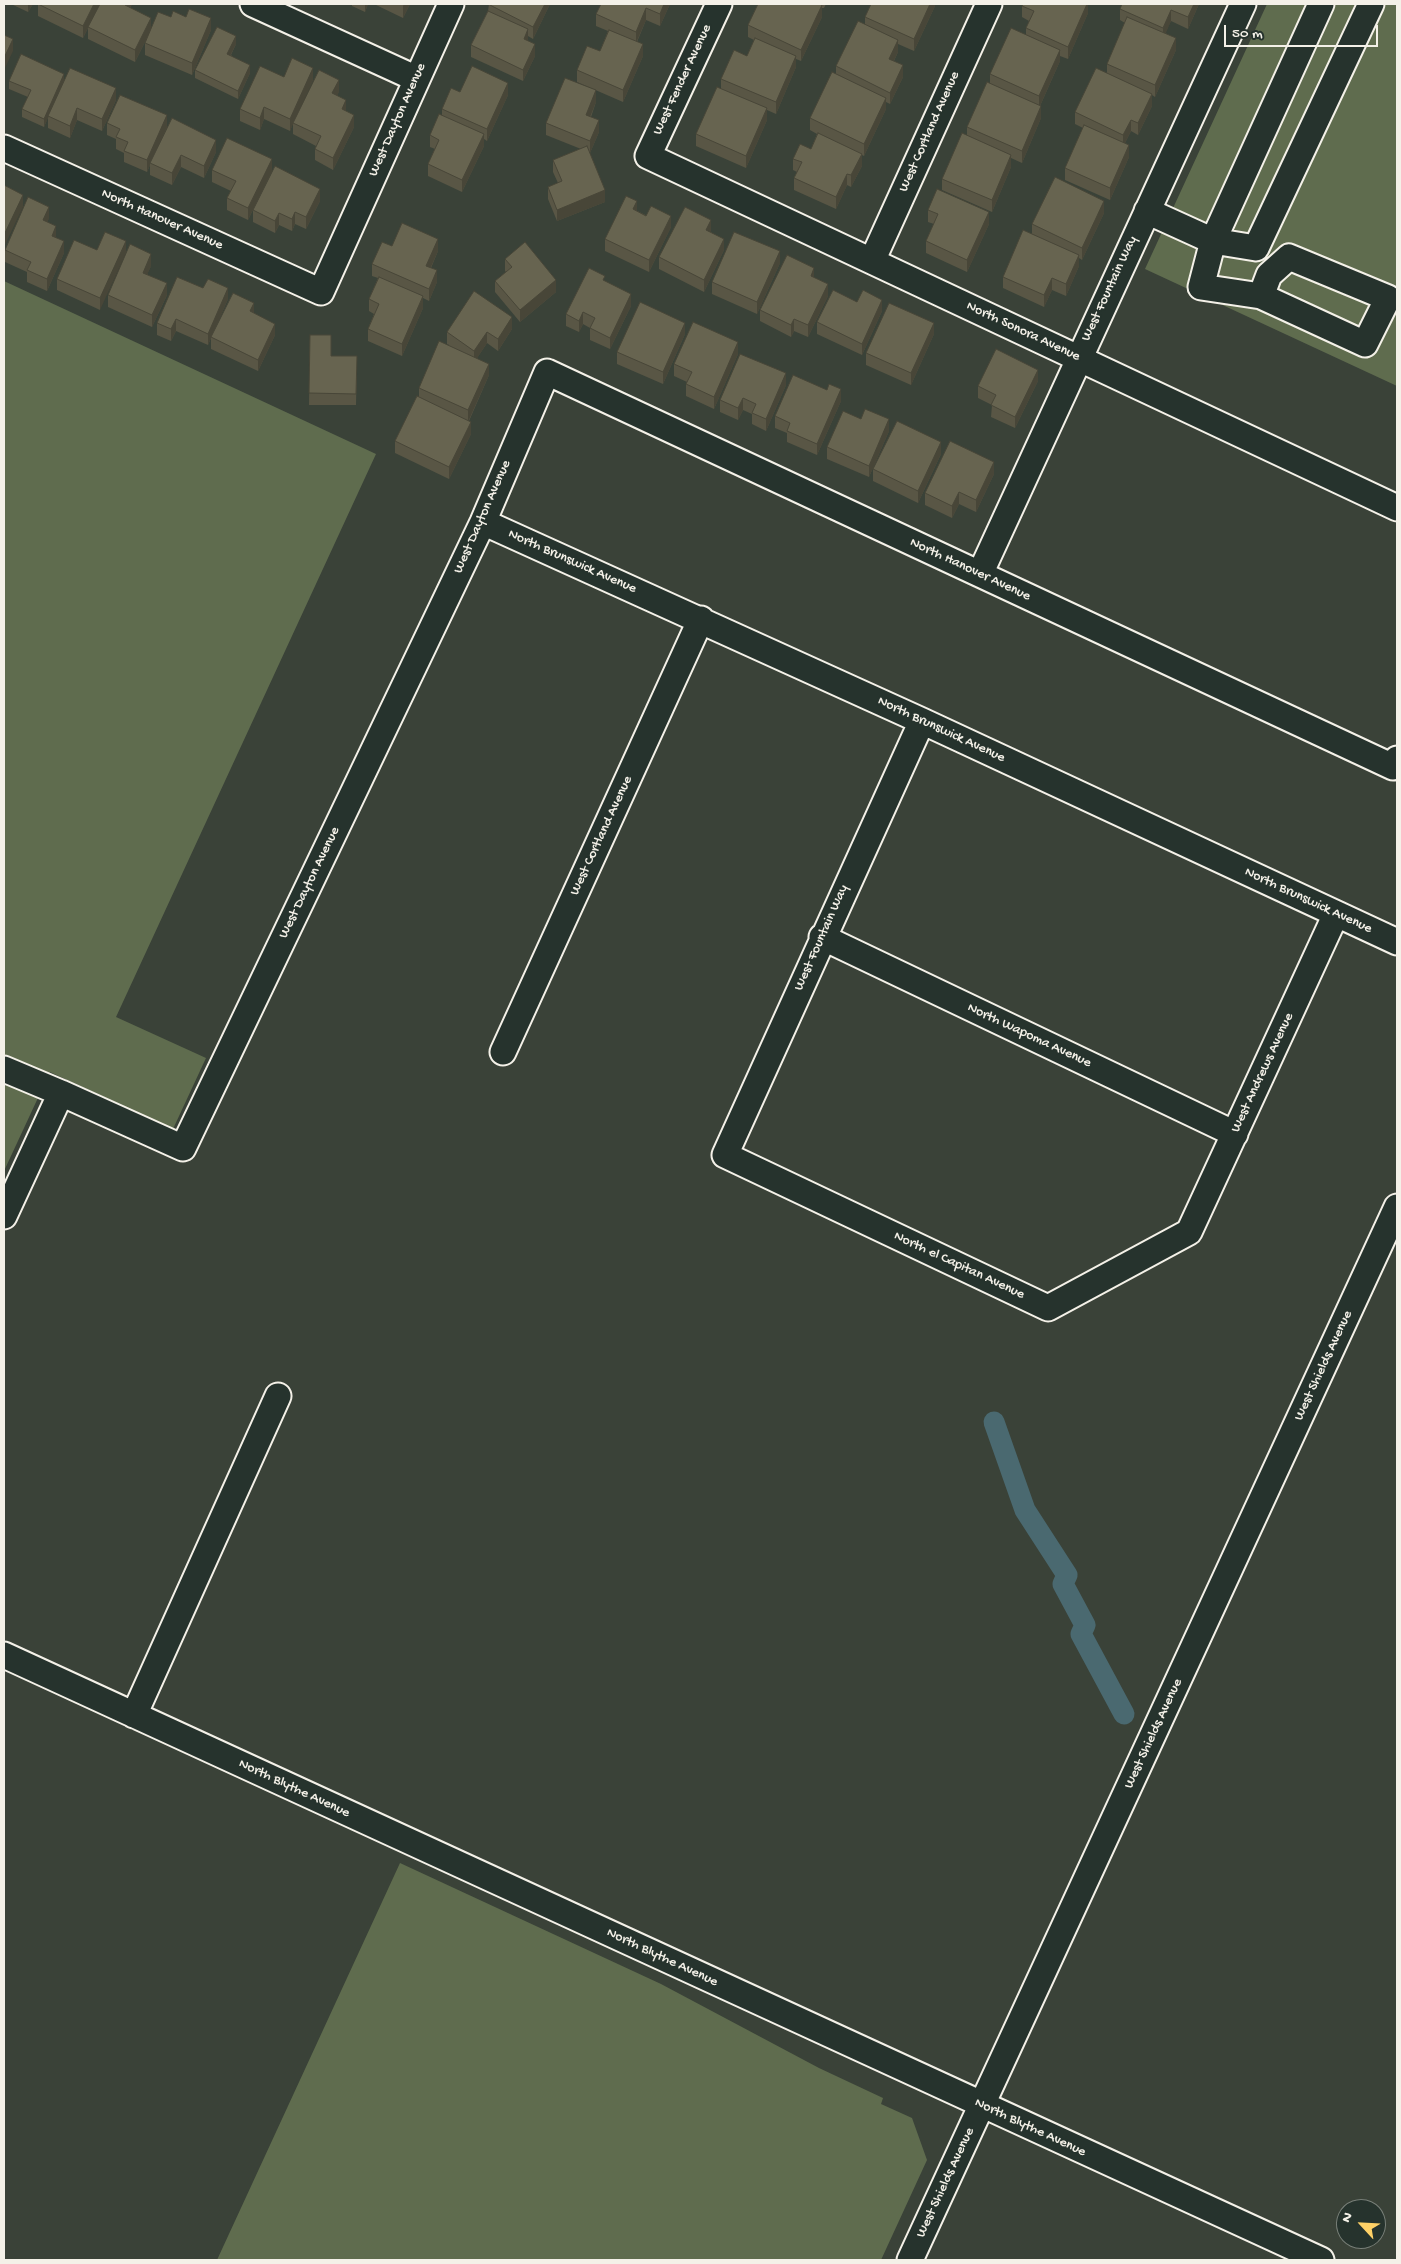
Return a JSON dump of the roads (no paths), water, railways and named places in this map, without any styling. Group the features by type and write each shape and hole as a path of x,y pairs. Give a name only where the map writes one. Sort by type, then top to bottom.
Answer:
{"street":[{"path":"253,4 417,79"},
{"name":"West Dayton Avenue","path":"320,292 451,4"},
{"name":"West Fender Avenue","path":"648,156 718,4"},
{"name":"West Cortland Avenue","path":"872,261 989,4"},
{"name":"West Fountain Way","path":"980,574 1078,358 1243,4"},
{"path":"1261,296 1268,275 1289,257 1388,298 1365,344 1261,296 1201,287 1213,241 1321,4"},
{"path":"1146,211 1213,241 1256,248 1371,4"},
{"name":"North Hanover Avenue","path":"4,148 320,292"},
{"name":"North Sonora Avenue","path":"648,156 1397,508"},
{"name":"West Dayton Avenue","path":"61,1093 183,1148 483,522 547,372"},
{"name":"North Hanover Avenue","path":"547,372 980,574 1395,763"},
{"name":"North Brunswick Avenue","path":"483,522 922,721 1397,942"},
{"name":"West Cortland Avenue","path":"502,1052 701,620"},
{"name":"West Fountain Way","path":"725,1155 822,937 922,721"},
{"name":"West Andrews Avenue","path":"1189,1232 1336,914"},
{"name":"North Wapoma Avenue","path":"822,937 1235,1134"},
{"path":"4,1069 61,1093 4,1216"},
{"name":"North el Capitan Avenue","path":"725,1155 1048,1308 1189,1232"},
{"name":"West Shields Avenue","path":"910,2260 1397,1207"},
{"path":"134,1715 278,1396"},
{"name":"North Blythe Avenue","path":"4,1655 982,2106 1321,2260"}],"waterway":[{"path":"994,1422 1025,1510 1067,1575 1063,1584 1085,1625 1081,1634 1124,1714"}]}
